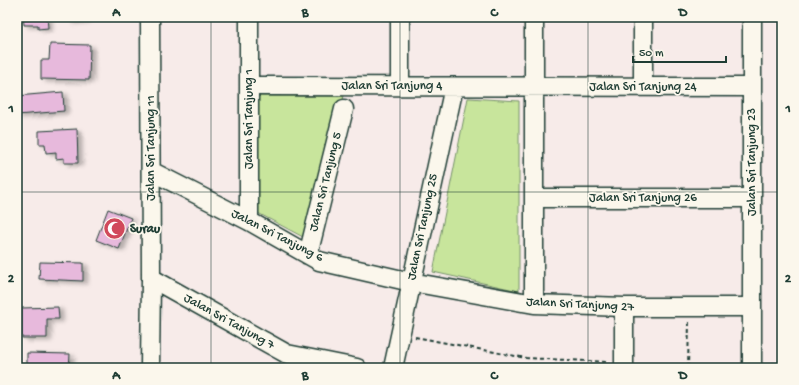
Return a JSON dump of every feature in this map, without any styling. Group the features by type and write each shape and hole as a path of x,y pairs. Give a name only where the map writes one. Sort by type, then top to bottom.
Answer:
{"street":[{"name":"Jalan Sri Tanjung 11","path":"150,17 150,368"},
{"name":"Jalan Sri Tanjung 1","path":"249,17 249,221"},
{"path":"400,17 400,86"},
{"path":"534,17 534,304"},
{"path":"643,17 643,87"},
{"name":"Jalan Sri Tanjung 23","path":"752,17 752,368"},
{"name":"Jalan Sri Tanjung 4","path":"249,86 534,87"},
{"name":"Jalan Sri Tanjung 25","path":"392,368 454,87"},
{"name":"Jalan Sri Tanjung 24","path":"534,87 752,87"},
{"name":"Jalan Sri Tanjung 5","path":"308,255 344,109"},
{"name":"Jalan Sri Tanjung 6","path":"151,171 249,221 319,261 411,282"},
{"name":"Jalan Sri Tanjung 26","path":"534,198 752,198"},
{"name":"Jalan Sri Tanjung 7","path":"151,278 287,354 357,368"},
{"name":"Jalan Sri Tanjung 27","path":"411,282 534,304 689,308 751,307"},
{"path":"624,307 624,365"}],"path":[{"path":"688,368 689,308"},
{"path":"400,334 526,358 624,365"}],"green space":[{"path":"258,96 344,96 303,237 258,213"},
{"path":"468,98 519,101 519,291 433,272"}],"building":[{"path":"23,17 47,17 48,28 38,29 38,25 24,25"},
{"path":"69,17 86,17 86,19 69,21"},
{"path":"50,44 90,45 89,80 41,79 41,60 49,60"},
{"path":"63,92 64,111 17,115 17,96"},
{"path":"77,129 78,163 64,163 64,158 56,159 56,152 46,153 45,144 39,144 39,131"},
{"name":"Surau","path":"108,209 131,218 119,249 96,240"},
{"path":"40,262 83,263 83,281 39,279"},
{"path":"58,307 59,319 47,319 47,338 22,338 22,308"},
{"path":"27,353 70,354 69,368 27,368"}],"place":[{"name":"Surau","path":"114,229"}]}
